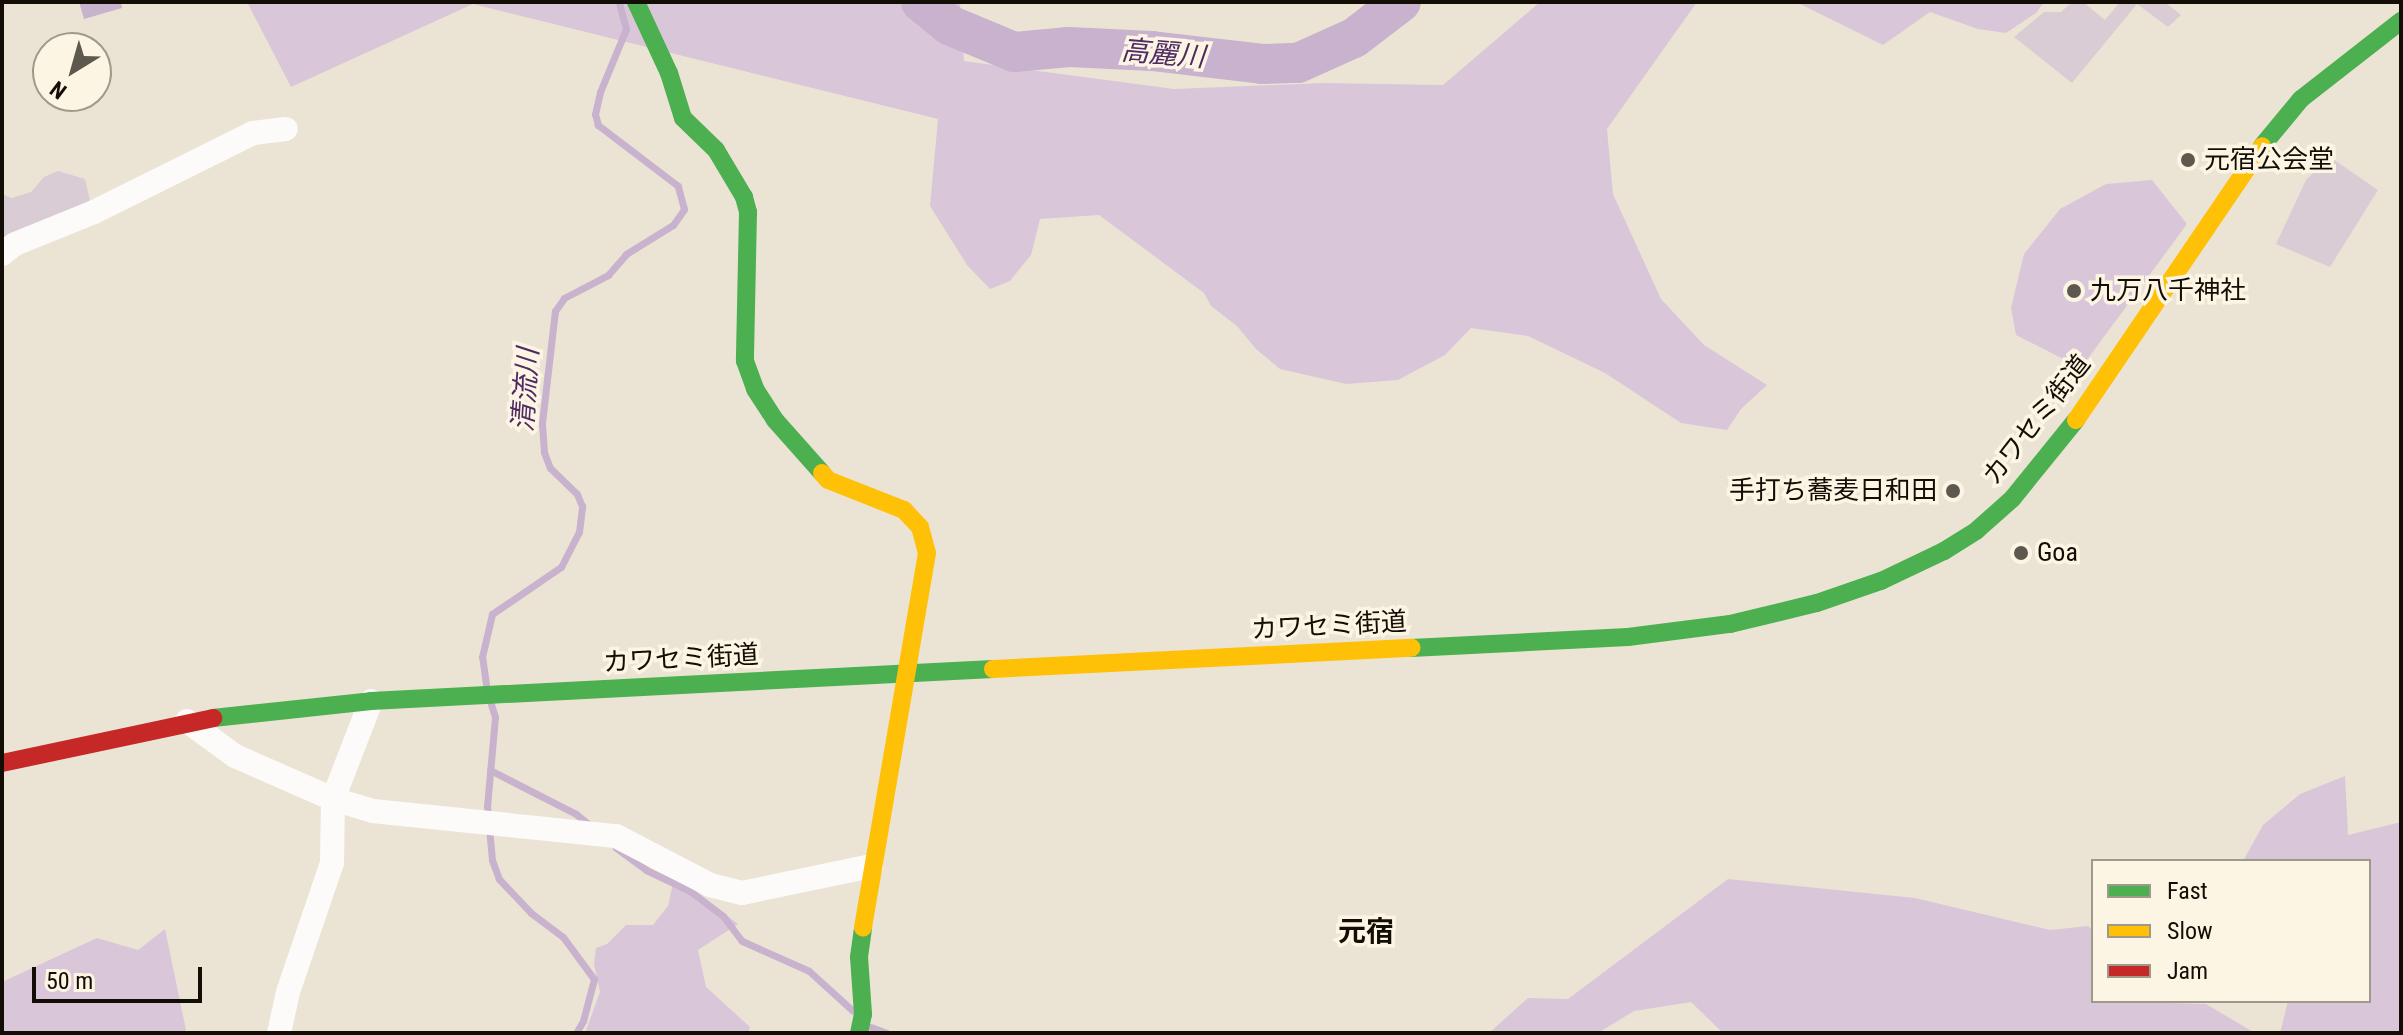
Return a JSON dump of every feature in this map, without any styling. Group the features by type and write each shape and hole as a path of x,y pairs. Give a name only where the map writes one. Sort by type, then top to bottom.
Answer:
{"street":[{"path":"636,2 669,73 683,118 716,150 744,197 748,212 745,361 755,389 775,420 828,480 904,510 920,527 927,553 871,866 859,957 863,1014 859,1033"},
{"name":"カワセミ街道","path":"2,763 187,721 371,701 1628,637 1730,624 1817,603 1881,581 1955,544 2012,499 2078,418 2276,125 2301,99 2401,21"},
{"path":"2,254 15,244 94,212 253,133 286,129"},
{"path":"279,1033 288,992 332,863 333,799 371,701"},
{"path":"187,721 235,756 333,799 373,811 616,836 710,885 742,893 871,866"}],"shaded area":[{"path":"79,2 121,2 122,8 84,19"},
{"path":"247,2 960,2 964,61 1174,89 1324,83 1443,85 1540,2 1697,2 1607,129 1613,194 1661,299 1704,345 1767,385 1741,409 1727,430 1681,423 1605,373 1528,336 1471,328 1445,355 1398,380 1346,384 1280,369 1256,349 1237,326 1211,306 1204,293 1099,215 1040,219 1031,255 1010,281 990,289 967,265 930,206 938,119 473,4 291,87"},
{"path":"1796,2 2044,2 2036,13 2006,33 1978,29 1930,12 1883,45"},
{"path":"2072,2 2083,2 2105,20 2120,2 2165,2 2181,15 2168,27 2137,4 2072,83 2014,37 2044,12 2061,12"},
{"path":"2330,157 2378,190 2330,267 2276,244 2306,180"},
{"path":"58,171 85,179 91,205 2,244 2,194 12,198 31,192 44,177"},
{"path":"2152,180 2187,224 2081,368 2016,335 2011,308 2024,254 2060,209 2106,184"},
{"path":"2345,776 2348,835 2401,822 2401,1033 2280,1033 2288,1003 2371,1003 2371,859 2244,859 2263,825 2300,794"},
{"path":"1728,879 1915,898 2050,930 2088,926 2091,929 2091,1003 2206,1004 2255,1033 1723,1033 1691,1002 1634,1011 1598,1033 1489,1033 1528,998 1568,999"},
{"path":"673,883 688,886 738,924 698,950 706,987 750,1027 748,1033 585,1033 600,992 594,964 596,948 607,944 626,925 653,925 668,906"},
{"path":"165,929 186,1030 182,1033 2,1033 2,982 97,938 138,950"}],"waterway":[{"name":"清流川","path":"486,684 482,657 492,614 561,567 579,532 582,506 577,494 550,468 544,452 542,423 555,311 564,298 608,275 626,254 673,225 684,209 678,186 598,125 595,114 600,92 626,29 619,2"},
{"name":"高麗川","path":"921,2 949,25 1014,52 1069,47 1152,51 1262,64 1298,63 1354,38 1401,2"},
{"name":"清流川","path":"491,704 495,717 487,806 492,860 499,879 531,913 563,937 594,979 583,1021 576,1033"},
{"path":"490,770 576,814 592,827"},
{"path":"616,848 646,870 690,891 723,916 742,941 809,971 853,1011"},
{"path":"871,1027 887,1033"}],"traffic: fast":[{"path":"636,2 669,73 683,118 716,150 744,197 748,212 745,361 755,389 775,420 822,473"},
{"path":"2262,146 2301,99 2401,21"},
{"path":"1411,648 1628,637 1730,624 1817,603 1881,581 1944,551 1977,530 2012,499 2076,420"},
{"path":"213,718 371,701 993,669"},
{"path":"859,1033 863,1014 859,957 863,928"}],"traffic: slow":[{"path":"2076,420 2262,146"},
{"path":"822,473 828,480 904,510 920,527 927,553 863,928"},
{"path":"993,669 1411,648"}],"traffic: jam":[{"path":"2,763 213,718"}],"place":[{"name":"元宿公会堂","path":"2188,160"},
{"name":"九万八千神社","path":"2074,291"},
{"name":"手打ち蕎麦日和田","path":"1953,491"},
{"name":"Goa","path":"2021,553"}],"district":[{"name":"元宿","path":"1366,932"}]}
